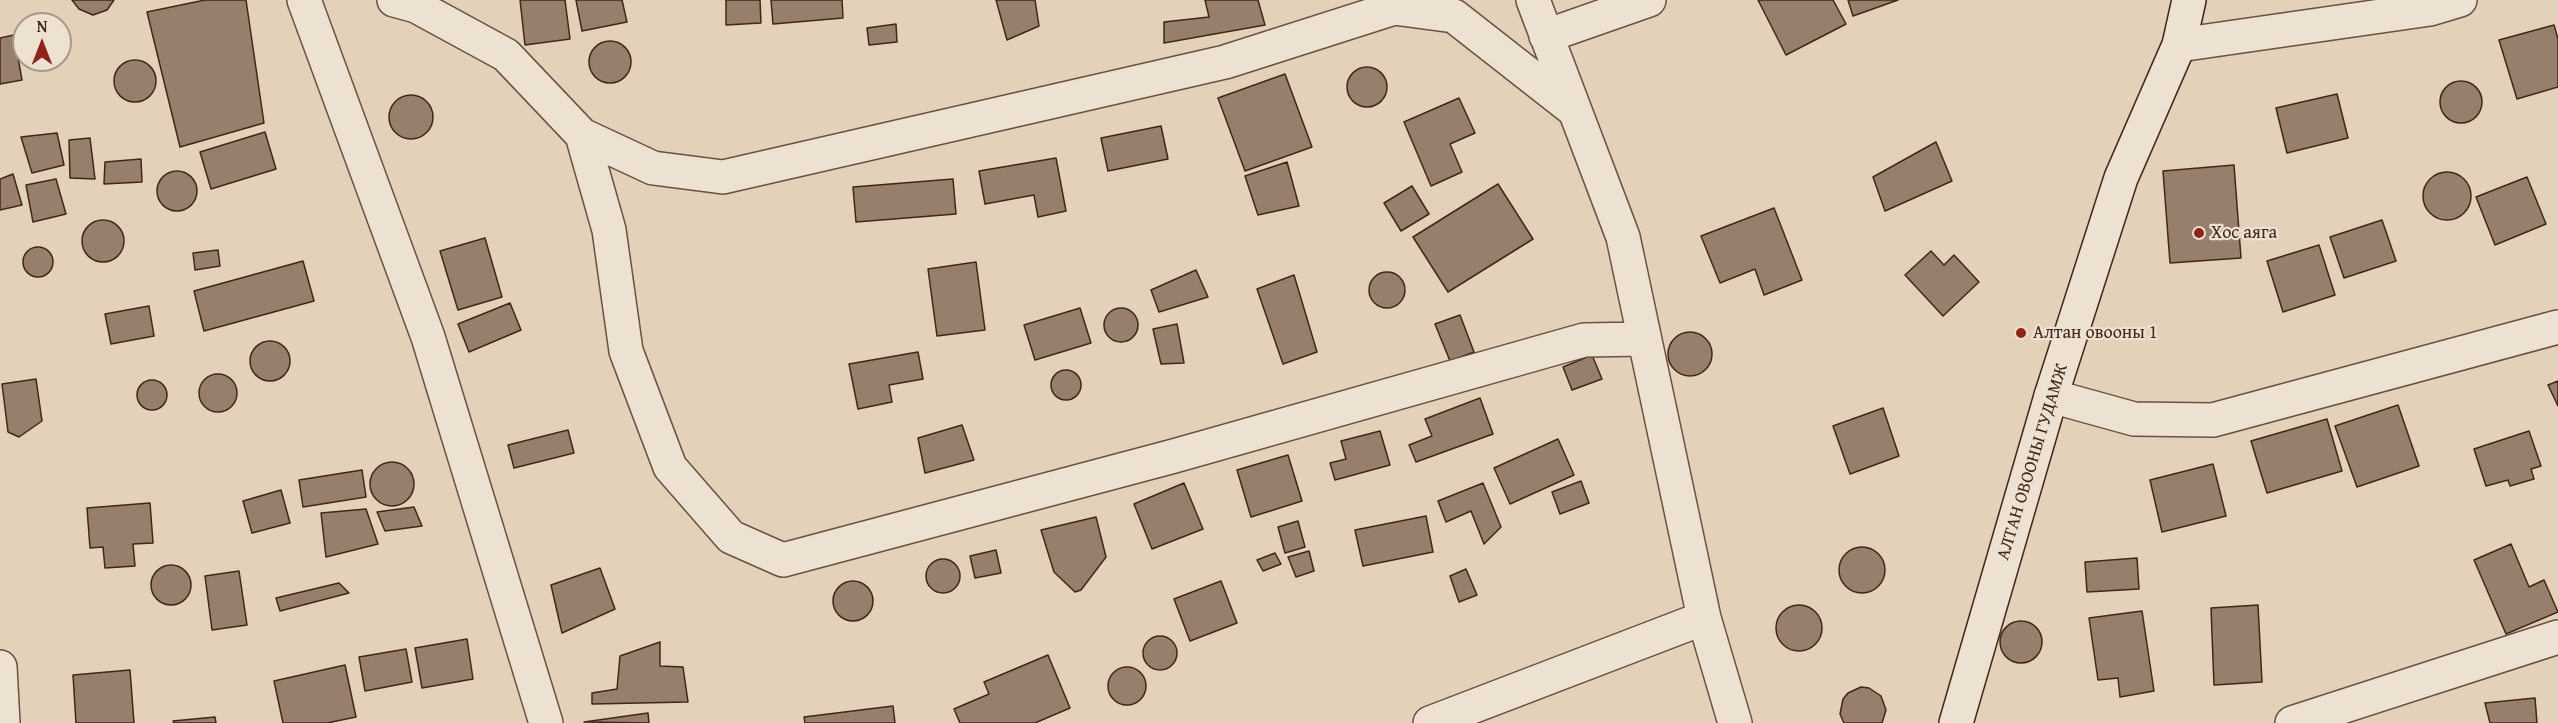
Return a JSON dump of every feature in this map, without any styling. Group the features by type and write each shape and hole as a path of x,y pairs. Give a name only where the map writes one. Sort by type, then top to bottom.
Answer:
{"street":[{"path":"304,0 428,337 546,723"},
{"path":"394,0 416,6 506,56 582,135 652,168 723,177 1225,62 1394,8 1454,16 1574,110"},
{"path":"1533,0 1623,237 1704,618 1735,723"},
{"path":"1546,36 1649,0"},
{"name":"АЛТАН ОВООНЫ ГУДАМЖ","path":"1956,723 2051,396 2121,178 2180,45 2189,0"},
{"path":"2180,45 2430,9 2460,0"},
{"path":"582,135 609,230 626,351 670,467 730,537 783,560 1174,456 1584,339 1644,339"},
{"path":"2051,396 2134,419 2213,420 2558,327"},
{"path":"1430,723 1704,618"},
{"path":"2292,723 2558,637"},
{"path":"0,667 3,723"}],"building":[{"path":"72,0 114,0 107,10 93,15 79,9"},
{"path":"205,0 246,0 264,123 180,147 147,12"},
{"path":"520,0 565,0 570,39 525,45"},
{"path":"576,0 622,0 627,22 582,31"},
{"path":"726,0 760,0 761,23 726,25"},
{"path":"771,0 842,0 843,18 773,24"},
{"path":"996,0 1035,0 1039,26 1007,40"},
{"path":"1205,0 1258,0 1265,25 1164,43 1164,22 1209,17"},
{"path":"1758,0 1833,0 1846,24 1786,55"},
{"path":"1848,0 1898,0 1853,16"},
{"path":"896,24 897,42 869,45 867,28"},
{"path":"2554,25 2558,39 2558,87 2517,99 2499,40"},
{"path":"12,35 12,72 21,72 22,80 0,84 0,38"},
{"path":"610,41 625,47 631,62 625,77 610,83 595,77 589,62 595,47"},
{"path":"135,60 143,61 150,66 155,73 155,89 150,96 143,101 135,102 127,101 120,96 115,89 114,81 115,73 120,66 127,61"},
{"path":"1367,67 1381,73 1387,87 1381,101 1367,107 1353,101 1347,87 1353,73"},
{"path":"1285,74 1312,147 1245,171 1218,98"},
{"path":"2461,81 2469,82 2476,87 2481,94 2481,110 2476,117 2469,122 2461,123 2453,122 2446,117 2441,110 2440,102 2441,94 2446,87 2453,82"},
{"path":"2337,94 2348,138 2287,153 2276,108"},
{"path":"411,95 427,101 433,117 427,133 411,139 395,133 389,117 395,101"},
{"path":"1459,98 1475,133 1450,144 1462,172 1431,186 1404,122"},
{"path":"1161,126 1168,159 1108,171 1101,138"},
{"path":"265,132 276,169 211,189 200,152"},
{"path":"57,133 64,165 32,173 21,137"},
{"path":"90,138 95,179 70,178 69,140"},
{"path":"1936,142 1952,181 1885,211 1873,177"},
{"path":"1056,158 1066,211 1038,217 1034,195 985,204 979,171"},
{"path":"141,159 142,182 104,184 105,162"},
{"path":"1287,162 1299,206 1258,215 1245,176"},
{"path":"2234,165 2241,258 2170,263 2163,171"},
{"path":"177,171 185,172 191,177 196,183 196,199 191,205 185,210 177,211 169,210 163,205 158,199 157,191 158,183 163,177 169,172"},
{"path":"2447,172 2464,179 2471,196 2464,213 2447,220 2430,213 2423,196 2430,179"},
{"path":"13,174 22,205 0,210 0,179"},
{"path":"2527,177 2546,224 2495,245 2476,197"},
{"path":"56,179 66,214 33,222 26,185"},
{"path":"953,179 956,214 856,222 853,187"},
{"path":"1498,184 1533,239 1448,292 1413,237"},
{"path":"1412,186 1429,214 1401,231 1384,203"},
{"path":"1774,208 1802,280 1764,295 1755,269 1720,283 1701,236"},
{"path":"103,220 118,226 124,241 118,256 103,262 88,256 82,241 88,226"},
{"path":"2382,220 2396,261 2344,278 2330,237"},
{"path":"485,238 502,297 458,310 440,251"},
{"path":"2319,245 2335,295 2283,312 2267,261"},
{"path":"38,247 49,251 53,262 49,273 38,277 27,273 23,262 27,251"},
{"path":"218,250 220,266 195,270 193,253"},
{"path":"1931,251 1944,265 1954,255 1979,282 1943,316 1905,275"},
{"path":"303,261 314,301 204,331 194,291"},
{"path":"976,262 985,330 937,336 928,269"},
{"path":"1196,270 1208,297 1159,312 1151,290"},
{"path":"1387,272 1400,277 1405,290 1400,303 1387,308 1374,303 1369,290 1374,277"},
{"path":"1294,275 1317,352 1283,364 1257,289"},
{"path":"510,303 521,330 469,352 458,324"},
{"path":"149,306 154,336 111,344 105,314"},
{"path":"1080,308 1091,343 1035,360 1024,325"},
{"path":"1121,308 1133,313 1138,325 1133,337 1121,342 1109,337 1104,325 1109,313"},
{"path":"1460,315 1474,352 1450,361 1435,324"},
{"path":"1177,324 1184,363 1161,364 1153,329"},
{"path":"1690,332 1705,339 1712,354 1705,369 1690,376 1675,369 1668,354 1675,339"},
{"path":"270,341 284,347 290,361 284,375 270,381 256,375 250,361 256,347"},
{"path":"918,352 923,379 889,385 892,402 858,409 849,364"},
{"path":"1592,355 1602,379 1572,390 1563,367"},
{"path":"1066,370 1077,374 1081,385 1077,396 1066,400 1055,396 1051,385 1055,374"},
{"path":"218,374 225,375 231,380 236,386 236,400 231,406 225,411 218,412 211,411 205,406 200,400 199,393 200,386 205,380 211,375"},
{"path":"36,379 42,421 19,437 8,432 2,384"},
{"path":"152,380 163,384 167,395 163,406 152,410 141,406 137,395 141,384"},
{"path":"2558,381 2558,406 2548,385"},
{"path":"1480,398 1493,434 1416,462 1409,445 1432,436 1425,419"},
{"path":"2398,405 2419,466 2357,487 2335,426"},
{"path":"1883,408 1899,456 1850,474 1833,426"},
{"path":"2327,419 2342,471 2267,493 2251,441"},
{"path":"962,425 974,460 925,473 918,438"},
{"path":"568,430 574,453 514,468 508,445"},
{"path":"1380,431 1390,465 1335,480 1330,463 1346,459 1341,441"},
{"path":"2529,431 2541,466 2531,469 2534,479 2510,486 2508,480 2486,486 2474,449"},
{"path":"1558,439 1574,475 1510,504 1494,468"},
{"path":"1288,455 1302,501 1251,517 1237,470"},
{"path":"392,462 407,469 414,484 407,499 392,506 377,499 370,484 377,469"},
{"path":"2213,464 2226,516 2162,532 2150,480"},
{"path":"362,470 366,497 303,507 299,480"},
{"path":"1581,481 1589,503 1560,514 1552,492"},
{"path":"1184,483 1203,529 1152,549 1134,504"},
{"path":"1483,483 1501,527 1484,544 1471,511 1446,522 1438,501"},
{"path":"281,490 290,523 252,533 243,501"},
{"path":"150,503 153,543 133,544 135,566 105,568 103,547 90,548 87,508"},
{"path":"414,507 422,526 385,531 377,512"},
{"path":"366,509 378,544 326,557 321,513"},
{"path":"1426,516 1433,552 1363,566 1355,530"},
{"path":"1096,517 1106,557 1081,590 1075,592 1054,572 1041,530"},
{"path":"1298,521 1305,547 1285,553 1278,527"},
{"path":"2511,544 2529,587 2544,580 2558,612 2506,634 2474,560"},
{"path":"1862,547 1878,554 1885,570 1878,586 1862,593 1846,586 1839,570 1846,554"},
{"path":"996,550 1001,573 975,578 970,556"},
{"path":"1309,551 1314,571 1296,577 1288,557"},
{"path":"1275,553 1281,564 1263,571 1257,560"},
{"path":"2137,558 2139,589 2087,592 2085,562"},
{"path":"943,559 955,564 960,576 955,588 943,593 931,588 926,576 931,564"},
{"path":"171,565 185,571 191,585 185,599 171,605 157,599 151,585 157,571"},
{"path":"600,568 615,609 562,633 551,585"},
{"path":"1466,569 1477,595 1459,602 1450,576"},
{"path":"239,571 247,625 212,630 205,576"},
{"path":"853,581 867,587 873,601 867,615 853,621 839,615 833,601 839,587"},
{"path":"1221,581 1237,623 1190,641 1174,599"},
{"path":"339,583 349,593 280,611 276,598"},
{"path":"1804,605 1816,611 1821,619 1821,637 1816,645 1808,650 1794,651 1786,648 1779,641 1776,623 1779,615 1786,608"},
{"path":"2258,605 2262,682 2214,685 2211,608"},
{"path":"2142,611 2154,691 2120,697 2118,678 2098,680 2089,618"},
{"path":"2021,621 2036,627 2042,642 2036,657 2021,663 2006,657 2000,642 2006,627"},
{"path":"1160,636 1172,641 1177,653 1172,665 1160,670 1148,665 1143,653 1148,641"},
{"path":"467,639 473,679 422,688 415,648"},
{"path":"660,642 660,666 683,667 688,702 592,704 592,693 617,689 620,656"},
{"path":"406,649 412,682 365,691 359,657"},
{"path":"1048,655 1070,708 1035,723 960,723 954,709 989,694 984,682"},
{"path":"345,665 356,717 327,723 283,723 274,681"},
{"path":"1127,667 1141,672 1146,686 1141,700 1127,705 1113,700 1108,686 1113,672"},
{"path":"130,670 134,723 76,723 73,675"},
{"path":"1861,687 1869,688 1881,696 1886,710 1882,723 1844,723 1840,714 1843,699 1848,693"},
{"path":"2535,698 2537,723 2490,723 2485,703"},
{"path":"893,706 895,723 805,723 804,717"},
{"path":"648,713 649,723 584,722"},
{"path":"215,717 216,723 174,723 173,721"}],"place":[{"name":"Хос аяга","path":"2199,233"},
{"name":"Алтан овооны 1","path":"2021,333"}]}
